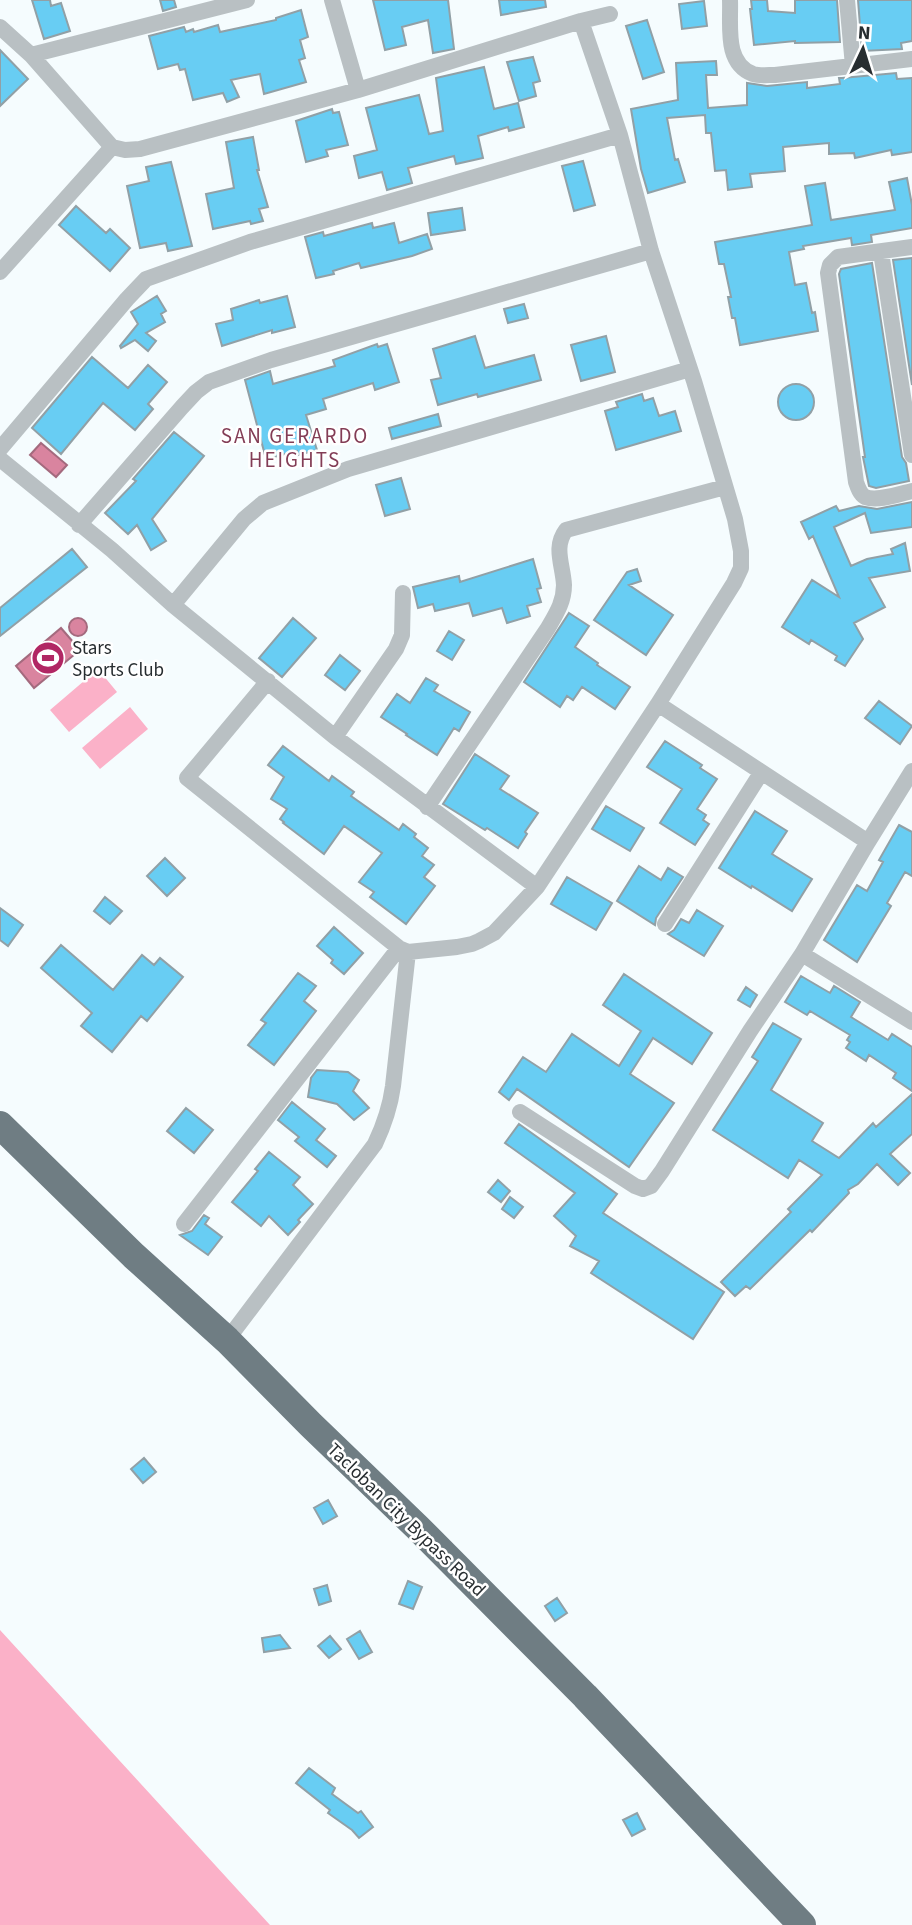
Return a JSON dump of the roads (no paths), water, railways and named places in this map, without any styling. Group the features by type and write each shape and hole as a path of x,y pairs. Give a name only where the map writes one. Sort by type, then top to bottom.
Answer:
{"highway":[{"name":"Tacloban City Bypass Road","path":"0,1125 134,1256 226,1340 438,1548 585,1696 802,1925"}],"street":[{"path":"32,55 247,0"},
{"path":"332,0 358,90"},
{"path":"730,0 732,51 737,64 754,74 775,75 912,59"},
{"path":"847,0 853,66"},
{"path":"0,27 32,55 112,147 125,150 140,149 358,90 610,14"},
{"path":"268,681 187,778 404,950 472,944 494,933 537,887 723,603 741,568 737,530 725,487 651,251 620,135 581,21"},
{"path":"0,449 146,279 250,242 620,135"},
{"path":"0,272 112,147"},
{"path":"912,247 838,257 830,265 828,273 859,491 864,496 877,498 912,491"},
{"path":"79,525 182,407 209,382 271,360 651,251"},
{"path":"881,252 912,455"},
{"path":"173,605 244,519 263,503 348,469 690,369"},
{"path":"0,459 335,737 537,887"},
{"path":"427,807 562,605 564,586 558,546 566,530 725,487"},
{"path":"335,737 399,642 402,635 403,593"},
{"path":"658,704 868,842"},
{"path":"520,1112 635,1186 643,1189 651,1186 802,954 912,771"},
{"path":"665,924 761,773"},
{"path":"184,1224 404,950"},
{"path":"226,1340 374,1144 384,1126 393,1086 404,950"},
{"path":"802,954 912,1022"}],"place":[{"name":"Stars Sports Club","path":"48,658"}],"district":[{"name":"SAN GERARDO HEIGHTS","path":"295,448"}]}
